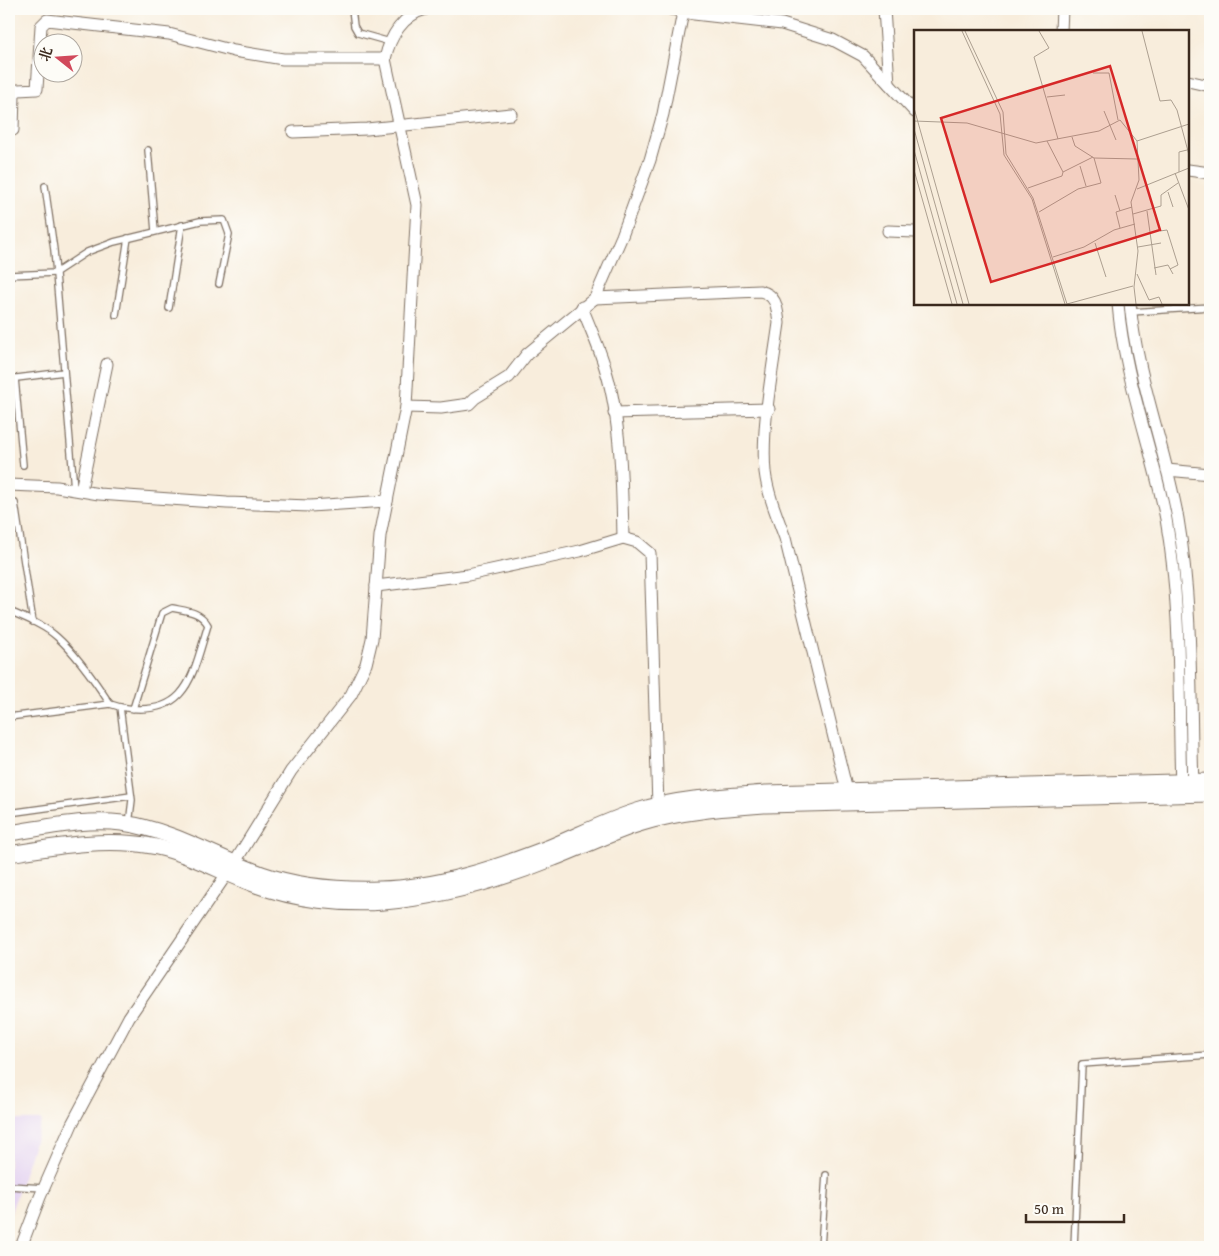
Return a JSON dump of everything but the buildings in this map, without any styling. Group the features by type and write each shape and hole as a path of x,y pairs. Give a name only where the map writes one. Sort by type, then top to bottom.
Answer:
{"street":[{"path":"21,1247 44,1188 89,1089 129,1017 231,868 291,771 350,695 366,664 372,639 380,536 406,407 417,205 384,59 390,42 405,21 426,9"},
{"path":"670,9 782,24 817,34 863,56 914,111"},
{"path":"884,9 889,84"},
{"path":"1061,30 1062,9"},
{"path":"406,407 441,408 469,404 475,398 509,377 527,354 595,298 622,236 650,160 664,114 684,12"},
{"path":"13,130 14,94 18,90 37,89 40,26 47,20 169,34 234,51 283,59 384,59"},
{"path":"1189,81 1210,86"},
{"path":"293,132 400,126 511,114"},
{"path":"1189,170 1210,173"},
{"path":"888,231 914,232"},
{"path":"595,298 760,291 770,295 776,304 779,323 764,456 768,486 784,538 847,791"},
{"path":"1118,305 1131,376 1159,488 1171,553 1177,616 1187,788"},
{"path":"582,307 606,372 614,413 621,478 623,538"},
{"path":"1130,308 1143,373 1178,518 1186,583 1187,788"},
{"path":"77,489 107,364"},
{"path":"614,413 769,409"},
{"path":"1167,470 1210,474"},
{"path":"9,485 77,489 99,494 292,505 387,501"},
{"path":"376,586 468,575 580,551 623,538 637,542 650,554 658,806"},
{"path":"9,833 94,822 129,825 172,835 231,868 258,886 308,898 350,902 383,902 440,894 488,882 642,823 705,811 766,806 1187,788 1210,781"},
{"path":"9,854 98,843 136,844 231,868 310,885 358,890 413,885 484,870 638,811 658,806 736,795 847,791 1187,788 1210,794"}],"lane":[{"path":"352,9 354,26 358,33 390,42"},
{"path":"148,150 155,231"},
{"path":"45,186 77,489"},
{"path":"9,276 55,273 86,252 128,238 200,221 224,220 229,234 219,284"},
{"path":"169,308 182,225"},
{"path":"116,315 128,238"},
{"path":"1130,308 1210,307"},
{"path":"23,465 12,378 64,372"},
{"path":"9,503 15,503 33,622"},
{"path":"9,717 110,704 133,709 159,707 175,700 186,688 208,625 202,617 192,612 172,608 162,613 133,709"},
{"path":"9,611 33,622 57,637 100,688 110,704"},
{"path":"120,707 131,796 129,825"},
{"path":"9,813 131,796"},
{"path":"1074,1247 1082,1064 1210,1055"},
{"path":"821,1247 826,1175"},
{"path":"9,1186 44,1188"}],"shaded area":[{"path":"9,1120 42,1120 9,1218"}]}
